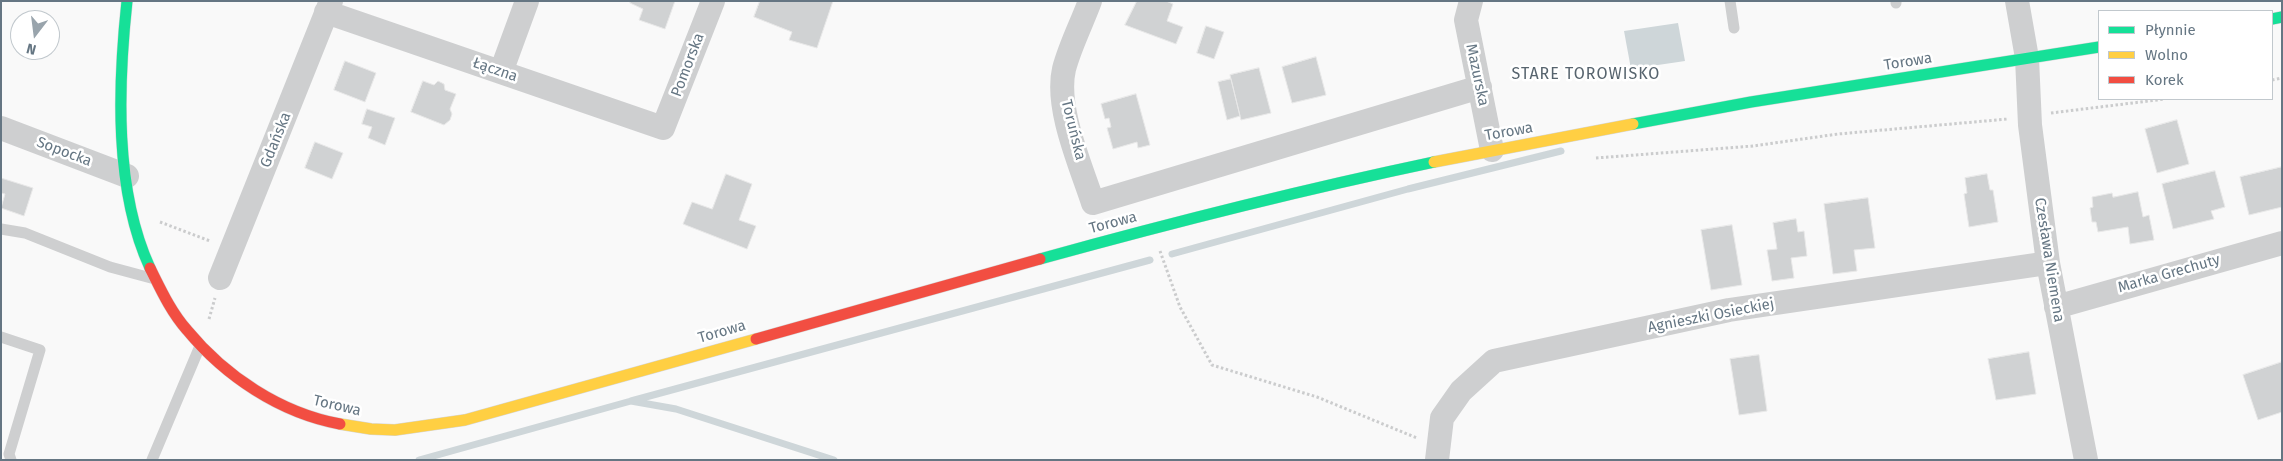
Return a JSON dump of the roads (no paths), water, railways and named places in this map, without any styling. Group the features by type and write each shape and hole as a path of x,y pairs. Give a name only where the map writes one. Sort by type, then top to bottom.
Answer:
{"street":[{"name":"Torowa","path":"127,1 122,65 127,176 138,239 155,280 176,319 200,346 228,372 265,397 292,410 327,422 372,429 414,430 465,420 1152,228 1328,184 1492,150 1751,102 2098,47"},
{"path":"501,72 527,1"},
{"name":"Pomorska","path":"663,128 713,1"},
{"name":"Toruńska","path":"1090,1 1064,70 1063,88 1069,126 1093,203 1480,87"},
{"name":"Mazurska","path":"1471,1 1466,20 1492,150"},
{"name":"Czesława Niemena","path":"2017,1 2027,58 2030,125 2048,263 2086,460"},
{"name":"Łączna","path":"328,6 501,72 663,128"},
{"name":"Gdańska","path":"220,278 328,6"},
{"name":"Sopocka","path":"1,128 127,176"},
{"name":"Marka Grechuty","path":"2056,306 2282,243"},
{"name":"Agnieszki Osieckiej","path":"1438,453 1442,418 1461,391 1494,361 1729,310 2048,263"}],"lane":[{"path":"1730,1 1734,28"},
{"path":"1,229 25,233 110,266 155,280"},
{"path":"1,337 40,350 9,454 11,460"},
{"path":"152,460 200,346"}],"waterway":[{"path":"1172,254 1408,189 1561,151"},
{"path":"631,401 1150,260"},
{"path":"419,460 631,401 676,409 834,460"}],"district":[{"name":"STARE TOROWISKO","path":"1586,75"}]}
